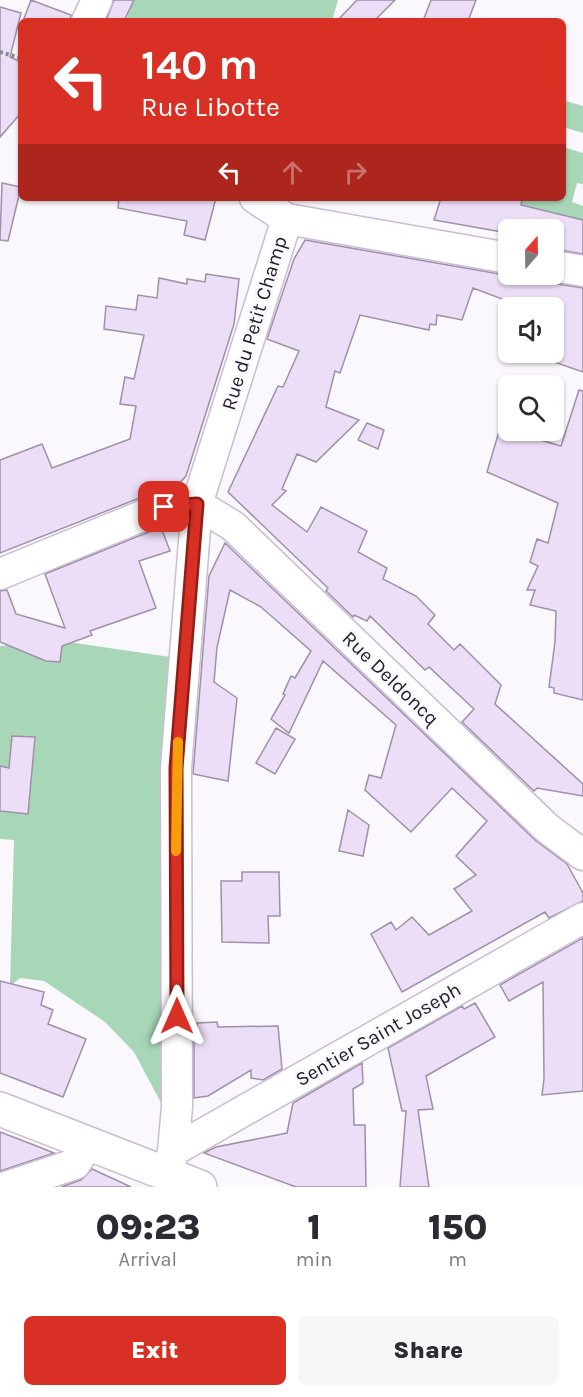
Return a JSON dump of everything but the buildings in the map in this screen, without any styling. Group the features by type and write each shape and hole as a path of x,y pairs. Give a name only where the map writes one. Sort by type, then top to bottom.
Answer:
{"main road":[{"path":"0,1109 88,1144 170,1163 200,1187"}],"street":[{"path":"88,18 97,0"},
{"path":"260,201 287,219"},
{"name":"Rue du Petit Champ","path":"170,1163 177,1107 176,768 197,504 287,219 415,231 498,255"},
{"path":"564,268 583,271"},
{"path":"0,574 164,507 197,504"},
{"name":"Rue Deldoncq","path":"197,504 233,526 547,828 583,855"},
{"name":"Sentier Saint Joseph","path":"170,1163 583,918"},
{"path":"6,1187 75,1164 88,1144"}],"path":[{"path":"0,52 18,57"}],"green space":[{"path":"109,0 338,0 333,18 127,18 131,5 117,11 107,6"},
{"path":"566,101 583,106 583,133 566,128"},
{"path":"566,148 583,153 583,184 577,183 572,202 583,206 583,227 564,221 564,219 501,201 566,201"},
{"path":"62,641 177,658 167,1114 134,1052 105,1022 44,981 20,978 10,986 14,840 0,839 0,646"}],"slow traffic":[{"path":"176,851 178,742"}],"route":[{"path":"164,507 197,504 176,768 177,1016"}]}
